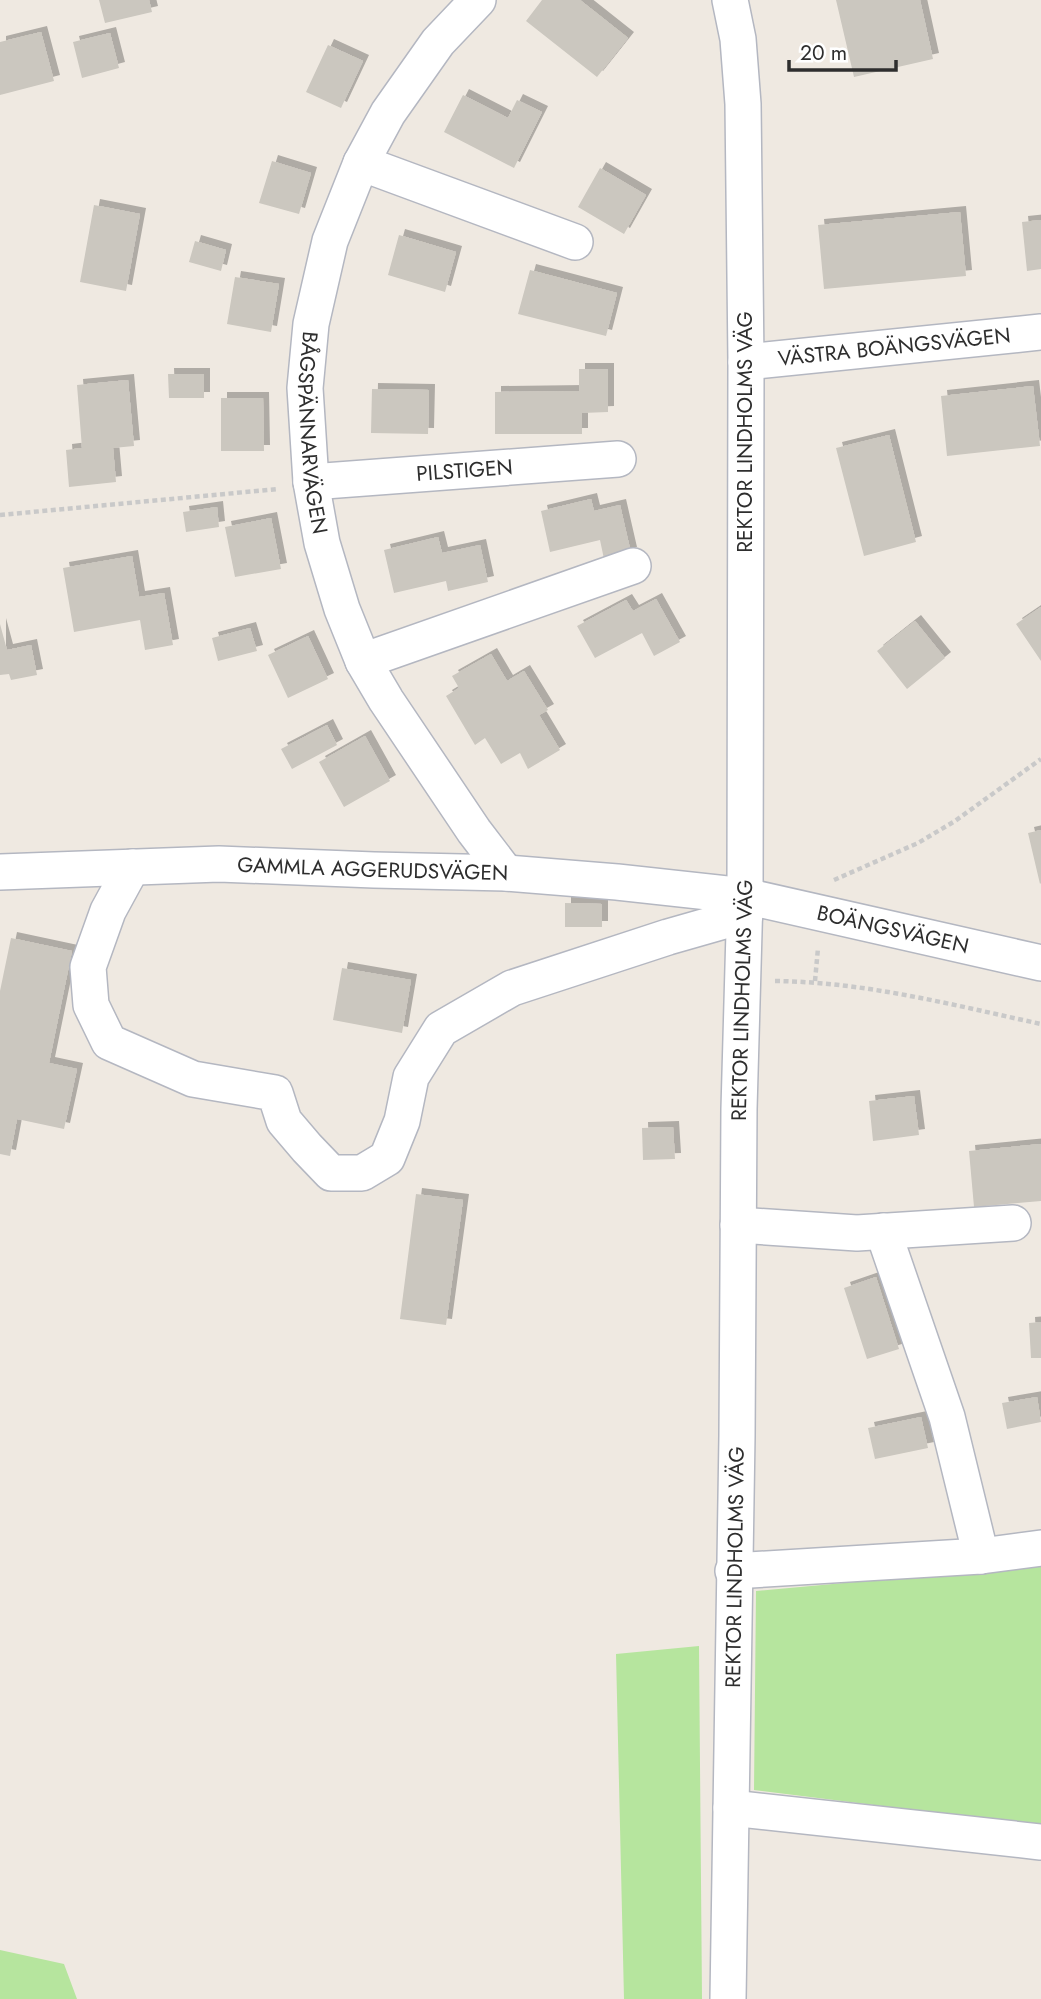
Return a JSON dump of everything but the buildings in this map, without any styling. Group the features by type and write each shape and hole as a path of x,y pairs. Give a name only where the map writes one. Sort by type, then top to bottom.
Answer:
{"street":[{"name":"BÅGSPÄNNARVÄGEN","path":"478,0 438,42 388,113 362,163 330,241 311,324 305,388 311,482 322,543 342,609 363,661 474,831 506,873"},
{"name":"REKTOR LINDHOLMS VÄG","path":"728,1999 745,905 746,362 743,104 738,39 730,0"},
{"path":"362,163 575,242"},
{"name":"VÄSTRA BOÄNGSVÄGEN","path":"746,362 1041,332"},
{"name":"PILSTIGEN","path":"311,482 618,459"},
{"path":"363,661 633,566"},
{"name":"GAMMLA AGGERUDSVÄGEN","path":"0,872 219,864 506,873 617,882 745,905"},
{"path":"132,867 108,911 88,967 91,1004 109,1042 194,1079 275,1093 284,1121 331,1173 362,1173 387,1158 402,1121 411,1077 441,1029 512,988 668,937 745,905"},
{"name":"BOÄNGSVÄGEN","path":"745,905 822,913 1041,963"},
{"path":"738,1225 858,1233 1013,1223"},
{"path":"883,1231 947,1417 981,1556"},
{"path":"733,1571 981,1556 1041,1548"},
{"path":"731,1808 1041,1842"}],"path":[{"path":"0,515 274,490 311,482"},
{"path":"815,981 822,913 832,881 918,843 955,821 1041,759"},
{"path":"743,980 815,981 885,990 1041,1024"}],"green space":[{"path":"1041,1565 1041,1826 754,1790 756,1591"},
{"path":"699,1646 702,1999 624,1999 616,1654"},
{"path":"0,1950 64,1964 77,1999 0,1999"}]}
